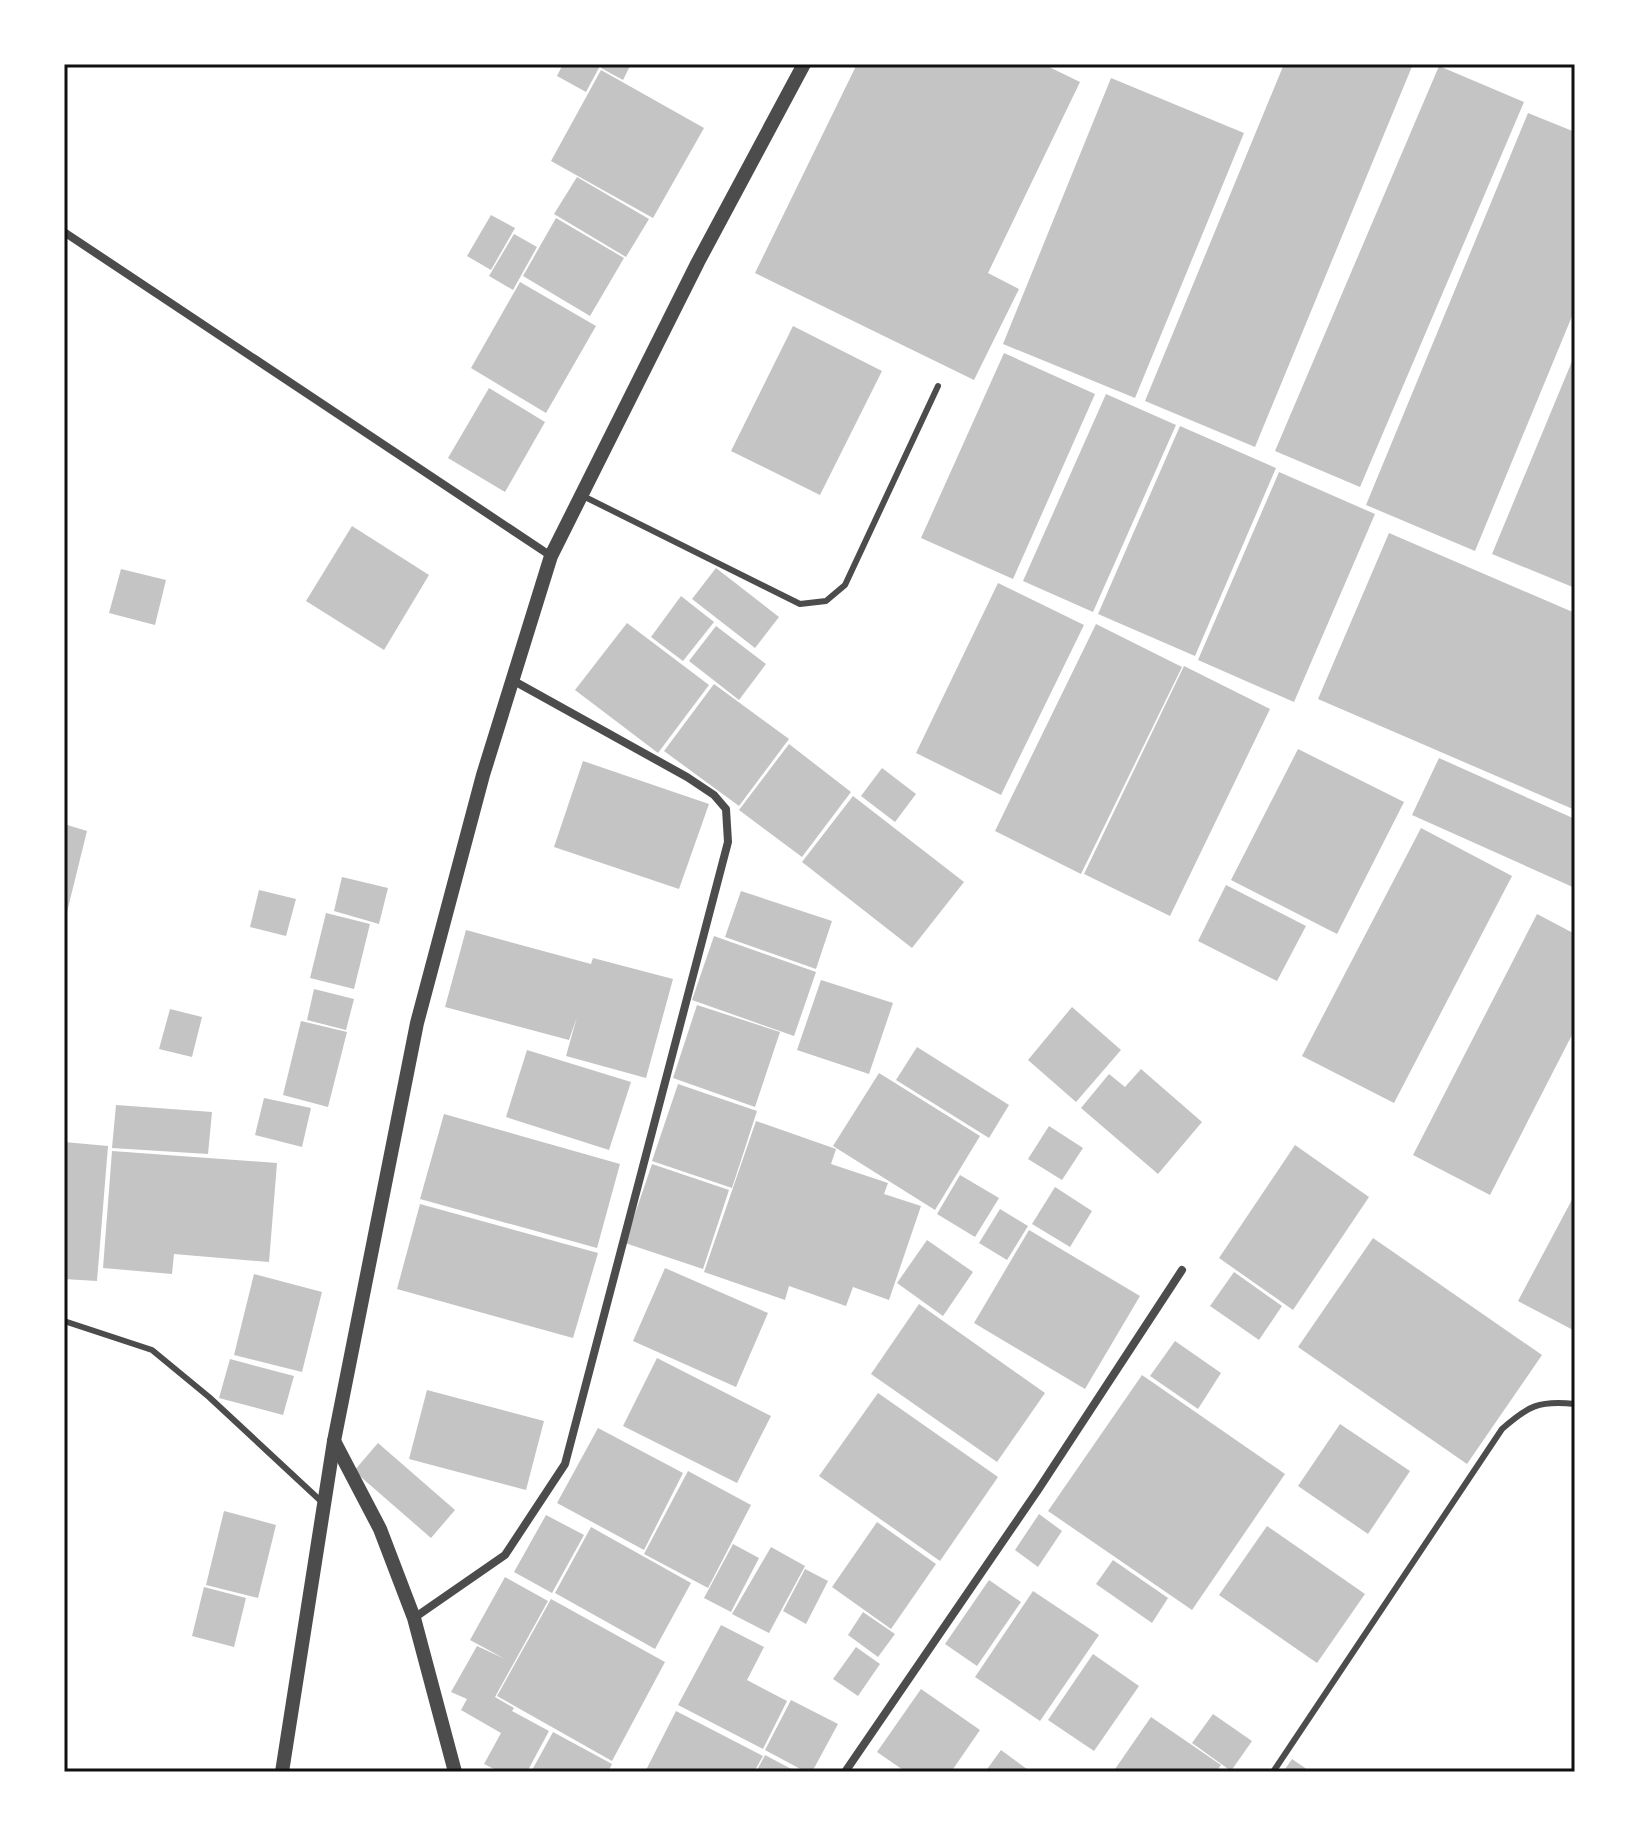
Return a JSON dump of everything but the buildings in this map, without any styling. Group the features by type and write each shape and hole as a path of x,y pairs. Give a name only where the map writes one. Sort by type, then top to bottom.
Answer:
{"street":[{"path":"282,1772 334,1441 417,1023 483,775 551,556 698,262 804,64"},
{"path":"64,232 551,556"},
{"path":"414,1618 505,1555 565,1464 728,842 726,809 714,795 514,681"},
{"path":"845,1772 1038,1490 1182,1270"},
{"path":"334,1441 380,1529 414,1618 455,1772"}],"lane":[{"path":"581,495 800,604 826,601 845,585 938,386"},
{"path":"64,1321 152,1350 209,1397 325,1505"},
{"path":"1273,1772 1502,1429 1526,1408 1552,1401 1575,1404"}]}
